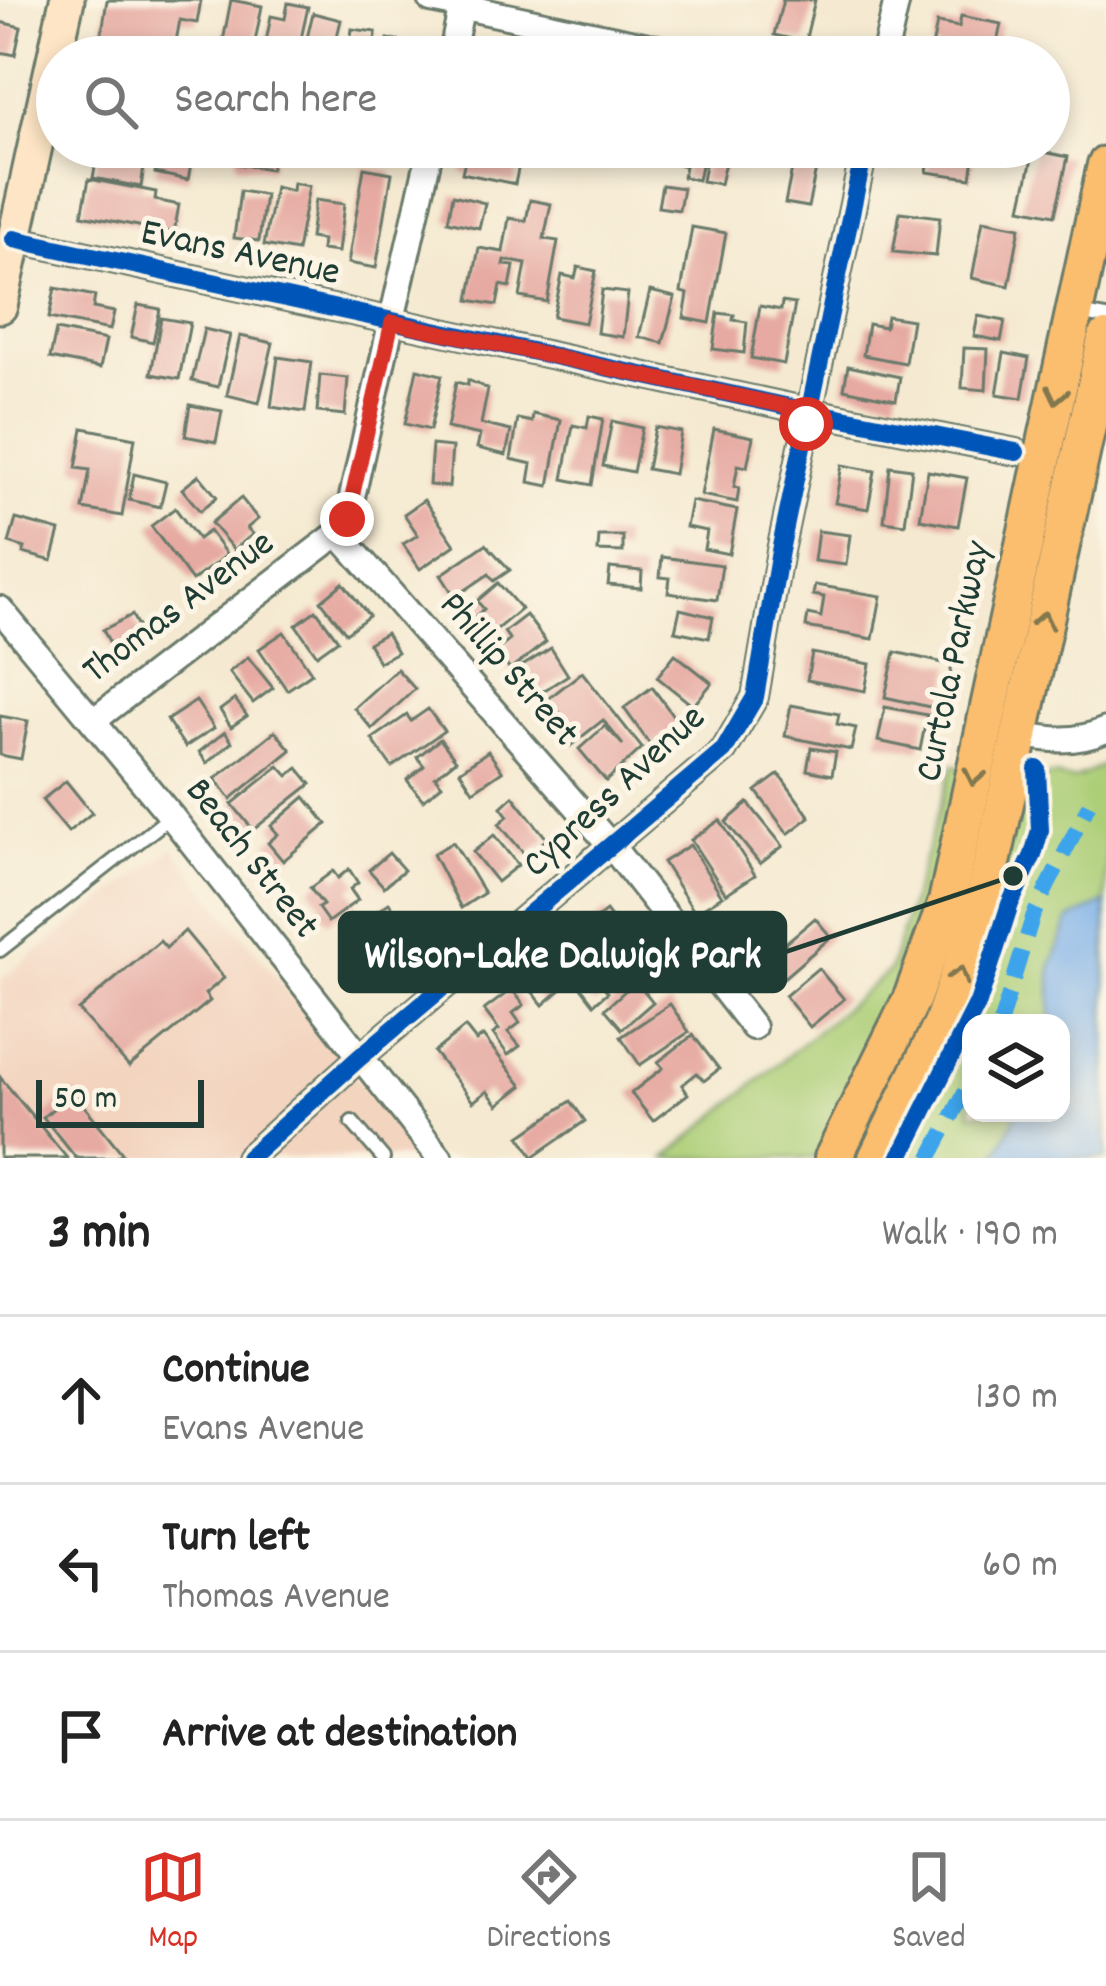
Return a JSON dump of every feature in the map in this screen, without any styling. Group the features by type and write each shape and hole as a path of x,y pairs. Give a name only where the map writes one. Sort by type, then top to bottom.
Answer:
{"main road":[{"path":"59,36 67,0"},
{"path":"0,306 36,140"},
{"name":"Curtola Parkway","path":"833,1158 912,998 940,928 999,663 1090,315 1106,165"},
{"name":"Curtola Parkway","path":"877,1158 942,1024 985,900 1106,339"},
{"path":"999,663 1007,718 1018,734"}],"street":[{"path":"431,0 607,36"},
{"path":"889,36 897,0"},
{"path":"455,36 462,3"},
{"path":"338,533 347,519 425,168"},
{"name":"Cypress Avenue","path":"248,1158 359,1058 724,750 755,697 808,411 860,168"},
{"name":"Evans Avenue","path":"14,239 1016,452"},
{"name":"Thomas Avenue","path":"94,721 338,533"},
{"name":"Phillip Street","path":"338,533 613,848 753,1028"},
{"name":"Beach Street","path":"0,609 171,816 440,1158"},
{"path":"1018,734 1064,742 1106,730"}],"lane":[{"path":"0,950 171,816"},
{"path":"352,1122 383,1158"}],"shaded area":[{"path":"173,848 420,1158 0,1158 0,980"}],"green space":[{"path":"1106,764 1106,1158 666,1158 890,970 953,765 1040,782 1051,775 1073,780"}],"water":[{"path":"1106,902 1106,1158 995,1158 1013,1122 1070,1122 1070,1014 1051,1014 1051,967 1069,920"}],"building":[{"path":"107,0 201,0 197,23 180,20 177,36 101,36"},
{"path":"231,0 262,6 256,36 224,36"},
{"path":"783,0 815,0 806,36 774,35"},
{"path":"288,3 308,7 302,36 267,36 271,16 285,19"},
{"path":"313,13 341,20 337,36 308,36"},
{"path":"961,16 1001,24 998,36 934,36 937,23 959,27"},
{"path":"0,22 21,27 15,55 0,52"},
{"path":"352,29 376,32 376,36 351,36"},
{"path":"95,168 144,168 141,187 93,178"},
{"path":"156,168 190,168 188,180 155,173"},
{"path":"364,168 392,173 376,268 348,263"},
{"path":"463,168 518,168 515,184 462,173"},
{"path":"685,168 701,168 698,180 683,177"},
{"path":"704,168 724,168 720,184 702,181"},
{"path":"792,168 816,169 808,207 785,203"},
{"path":"928,168 972,168 971,178 927,172"},
{"path":"1030,168 1066,168 1055,215 1021,208"},
{"path":"89,179 156,192 155,200 179,205 174,233 82,215"},
{"path":"293,183 309,186 297,251 264,245 275,187 292,191"},
{"path":"662,185 683,188 679,210 658,207"},
{"path":"240,191 265,195 259,241 234,238"},
{"path":"453,195 485,203 479,228 448,221"},
{"path":"315,200 344,204 338,252 321,250 322,240 310,238"},
{"path":"530,200 551,204 544,239 558,241 547,302 520,297 526,264 505,260 504,265 514,266 510,287 501,285 497,305 469,300 479,248 503,252 509,218 526,221"},
{"path":"900,212 940,217 936,256 893,252"},
{"path":"983,220 1020,227 1009,286 972,278"},
{"path":"692,227 726,233 710,323 684,318 688,294 681,292"},
{"path":"578,267 596,271 585,323 553,317 562,275 575,278"},
{"path":"55,288 95,296 93,308 114,312 110,330 49,318"},
{"path":"602,290 628,293 623,337 597,333"},
{"path":"650,291 675,297 663,343 639,337"},
{"path":"782,302 795,304 784,364 751,358 760,306 781,310"},
{"path":"138,305 160,309 153,342 131,337"},
{"path":"718,313 747,322 744,353 713,349"},
{"path":"887,316 912,320 905,363 863,355 868,324 885,327"},
{"path":"978,316 1005,321 1001,341 974,336"},
{"path":"161,318 190,323 179,379 151,374"},
{"path":"204,329 230,335 218,387 192,381"},
{"path":"56,330 106,340 100,368 50,358"},
{"path":"240,336 273,343 259,403 227,395"},
{"path":"964,348 988,349 986,390 962,388"},
{"path":"1004,353 1029,358 1022,398 997,394"},
{"path":"278,357 312,362 305,412 271,407"},
{"path":"848,366 900,377 896,400 844,389"},
{"path":"417,369 442,375 430,430 405,424"},
{"path":"320,375 348,378 345,415 317,412"},
{"path":"468,380 488,389 481,424 511,431 506,455 477,448 480,435 447,428 456,382 468,385"},
{"path":"190,405 222,411 216,442 185,436"},
{"path":"533,414 561,420 549,486 529,482 532,464 511,459 518,419 532,422"},
{"path":"589,416 603,419 592,485 563,479 573,425 587,428"},
{"path":"612,421 642,428 633,472 603,466"},
{"path":"655,427 681,432 674,474 647,469"},
{"path":"83,428 135,438 122,516 83,509 90,470 76,468"},
{"path":"714,429 753,437 747,467 738,465 737,502 701,495"},
{"path":"432,445 452,447 449,487 429,485"},
{"path":"842,465 875,471 868,509 835,503"},
{"path":"890,466 912,469 905,524 884,521"},
{"path":"928,471 967,478 958,526 920,519"},
{"path":"134,474 166,482 160,507 129,500"},
{"path":"199,475 217,497 200,511 182,489"},
{"path":"241,498 258,519 247,528 253,534 234,550 211,523"},
{"path":"424,500 455,545 420,569 403,544 418,535 404,514"},
{"path":"691,501 737,510 729,554 704,549 707,531 686,527"},
{"path":"175,508 198,539 209,531 227,555 192,581 151,526"},
{"path":"16,519 60,531 52,561 23,553 25,548 9,543"},
{"path":"818,531 850,535 846,565 814,561"},
{"path":"599,536 623,536 623,552 598,551"},
{"path":"486,544 510,570 494,581 489,574 455,597 441,575"},
{"path":"662,557 722,565 717,600 668,593 670,578 660,577"},
{"path":"610,568 642,571 641,588 608,585"},
{"path":"343,583 369,616 346,633 321,601"},
{"path":"498,583 521,609 485,639 470,621 484,609 477,601"},
{"path":"815,585 881,596 873,639 806,627 808,614 821,617 824,597 813,595"},
{"path":"680,609 713,617 709,638 675,631"},
{"path":"316,610 338,640 317,655 296,625"},
{"path":"132,615 145,640 116,655 103,630"},
{"path":"526,615 546,642 510,670 496,651 510,640 504,632"},
{"path":"284,632 312,673 287,690 259,649"},
{"path":"386,633 397,652 379,662 368,643"},
{"path":"551,648 568,675 534,697 516,670"},
{"path":"895,652 952,665 943,710 885,697"},
{"path":"812,653 870,664 865,691 807,680"},
{"path":"675,654 712,683 693,706 657,677"},
{"path":"248,657 273,688 253,703 229,672"},
{"path":"397,669 415,689 372,729 354,708"},
{"path":"582,672 642,748 606,781 579,749 605,726 623,745 603,720 570,746 550,719 559,712 549,698"},
{"path":"652,687 680,725 651,746 624,708"},
{"path":"235,699 247,716 231,727 220,710"},
{"path":"196,701 214,728 185,747 167,720"},
{"path":"791,705 839,714 837,724 856,728 851,750 785,736"},
{"path":"885,707 927,715 920,750 878,741"},
{"path":"428,709 444,731 392,767 372,739 407,715 411,721"},
{"path":"0,716 28,721 21,759 0,755"},
{"path":"275,731 291,750 231,799 215,779"},
{"path":"225,732 232,742 207,763 199,752"},
{"path":"440,739 456,760 435,777 442,785 423,800 407,780 424,766 417,757"},
{"path":"811,748 836,752 832,775 807,770"},
{"path":"488,751 502,771 473,791 460,771"},
{"path":"279,766 288,776 298,768 311,784 253,830 232,804"},
{"path":"779,774 810,817 788,834 756,791"},
{"path":"66,781 92,813 68,832 42,800"},
{"path":"513,796 547,839 526,856 499,824 508,816 501,807"},
{"path":"305,797 327,824 283,861 268,843 278,834 271,826"},
{"path":"748,803 783,846 760,864 726,822"},
{"path":"720,820 755,875 726,894 691,840"},
{"path":"494,835 518,865 497,882 473,852"},
{"path":"453,842 484,893 461,908 433,854"},
{"path":"690,845 722,896 695,913 663,862"},
{"path":"389,853 404,870 384,887 369,870"},
{"path":"349,869 358,883 350,889 358,900 328,922 310,888 333,871 338,878"},
{"path":"389,903 404,925 357,957 342,935"},
{"path":"606,911 618,927 608,935 620,950 603,963 579,932"},
{"path":"815,918 831,937 780,981 754,950 772,935 782,946"},
{"path":"185,931 224,978 205,994 210,1001 129,1067 78,1010 160,941 166,948"},
{"path":"567,943 576,954 568,961 579,974 543,1005 523,980"},
{"path":"818,968 844,999 810,1027 785,996"},
{"path":"594,975 608,992 594,1004 580,986"},
{"path":"636,981 653,1002 622,1029 605,1009"},
{"path":"512,989 524,1005 513,1013 520,1023 508,1032 520,1046 508,1055 493,1034 499,1030 484,1010"},
{"path":"670,1004 689,1032 640,1065 621,1037"},
{"path":"465,1027 476,1041 483,1036 522,1086 498,1105 487,1091 473,1102 434,1052"},
{"path":"693,1035 719,1069 704,1081 697,1073 682,1085 688,1094 653,1121 631,1093 663,1068 658,1062"},
{"path":"0,1077 67,1158 0,1158"},
{"path":"73,1092 122,1153 116,1158 76,1158 43,1117"},
{"path":"571,1101 585,1121 533,1157 520,1136"}],"marked path":[{"path":"1003,1014 1033,916 1089,804"},
{"path":"930,1158 962,1097"}],"cycle path":[{"path":"248,1158 359,1058 724,750 755,697 780,551 861,168"},
{"path":"14,239 1016,452"},
{"path":"900,1158 978,1003 1010,904 1033,855 1040,830 1037,769"}],"place":[{"name":"Wilson-Lake Dalwigk Park","path":"1013,876"}],"route":[{"path":"347,519 392,322 808,411 806,424"}]}
